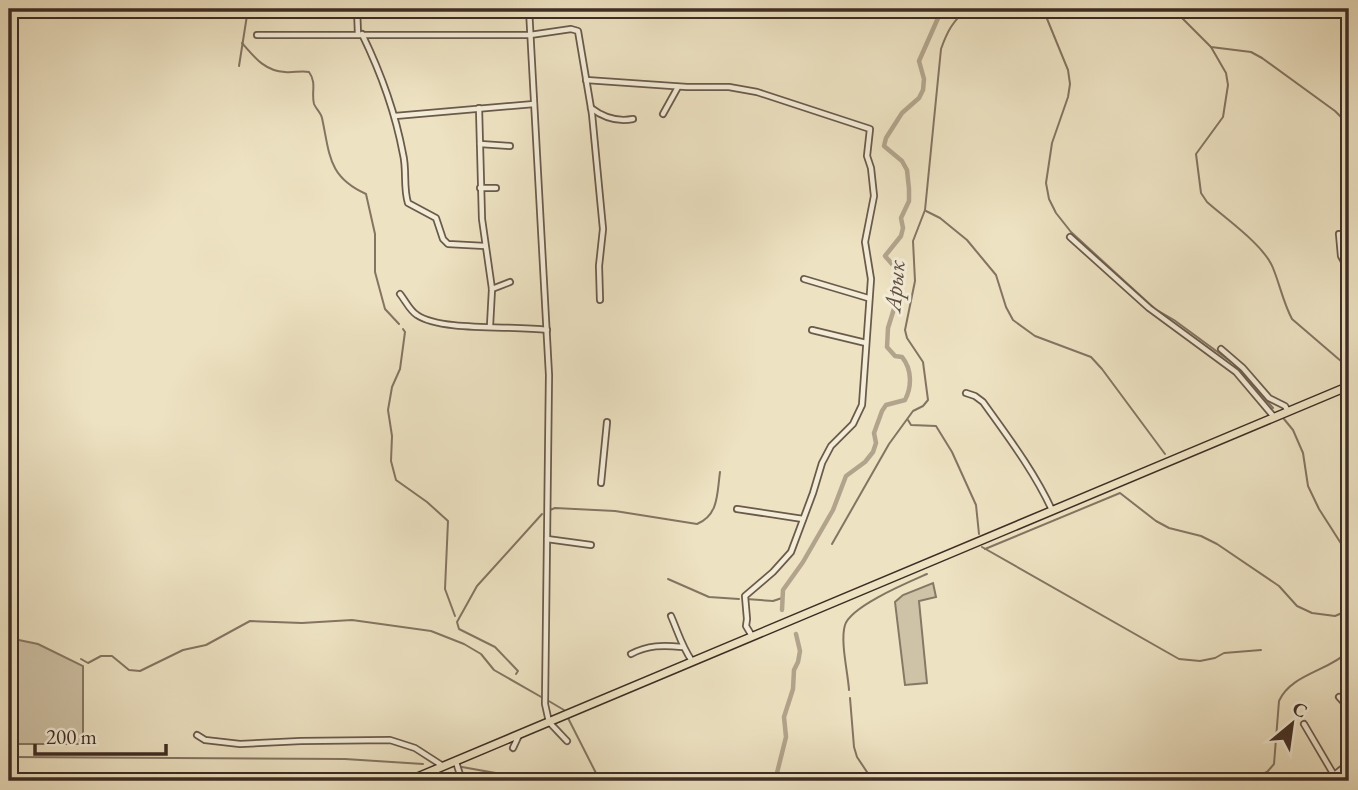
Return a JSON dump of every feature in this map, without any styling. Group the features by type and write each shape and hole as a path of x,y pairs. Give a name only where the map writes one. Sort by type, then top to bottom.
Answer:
{"highway":[{"path":"408,781 1349,386"}],"street":[{"path":"357,9 360,34 378,68 395,117 404,155 405,193 408,203 436,218 443,239 449,244 485,246"},
{"path":"529,9 550,391 545,704 549,722 568,741"},
{"path":"257,35 530,35 570,29 578,32 591,107 603,229 599,266 600,300"},
{"path":"586,80 678,86 729,86 870,129 867,156 874,196 865,242 871,279 862,405 853,424 831,446 822,463 795,544 787,558 745,596 746,626 753,637"},
{"path":"663,114 678,86"},
{"path":"395,117 534,104"},
{"path":"591,107 598,113 618,121 633,119"},
{"path":"479,108 480,188 492,289 490,326"},
{"path":"480,144 510,146"},
{"path":"480,188 496,188"},
{"path":"1339,234 1342,261 1349,271"},
{"path":"1070,237 1149,309 1236,372 1274,418"},
{"path":"804,279 869,298"},
{"path":"492,289 510,282"},
{"path":"400,294 420,317 452,326 547,330"},
{"path":"812,330 866,343"},
{"path":"1221,349 1243,368 1269,398 1285,406 1289,412"},
{"path":"966,393 983,402 1037,479 1053,510"},
{"path":"601,483 607,422"},
{"path":"737,509 803,519"},
{"path":"547,539 590,545"},
{"path":"671,616 682,648 693,662"},
{"path":"631,654 656,646 682,648"},
{"path":"1339,697 1349,708"},
{"path":"1304,724 1334,775"},
{"path":"197,735 205,740 240,744 390,740 415,748 443,766"},
{"path":"513,748 520,735"},
{"path":"456,761 462,781"},
{"path":"1327,781 1349,763"},
{"path":"461,774 468,777"}],"shaded area":[{"path":"933,583 936,597 919,601 927,683 905,685 895,602 903,595"},
{"path":"9,638 38,644 83,666 83,744 9,744"}],"waterway":[{"path":"239,66 248,9"},
{"path":"782,610 783,590 803,562 833,510 846,476 865,462 873,452 876,443 874,433 882,411 886,405 905,400 909,389 910,378 905,362 887,347 888,328 902,283 899,272 885,256 901,236 901,218 909,201 909,189 907,170 902,161 884,146 902,113 919,98 923,90 924,79 919,61 942,9"},
{"name":"Арык","path":"832,544 889,444 913,411 928,400 923,362 907,338 905,330 915,281 913,241 925,210 941,49 951,27 968,9"},
{"path":"1043,9 1068,70 1070,84 1052,143 1046,183 1049,199 1056,213 1071,232 1155,309 1234,364 1273,408"},
{"path":"1173,9 1211,47 1251,52 1262,58 1335,111 1349,125"},
{"path":"242,43 256,59 272,69 309,72 314,104 321,116 333,164 344,180 366,194 375,234 375,272 385,309 399,324"},
{"path":"1211,47 1226,73 1228,85 1223,117 1196,154 1201,193 1207,202 1262,250 1273,268 1292,319 1349,368"},
{"path":"926,211 940,218 967,240 996,275 1013,320 1035,336 1091,357 1165,454"},
{"path":"403,329 405,332 400,369 392,387 388,410 392,436 391,461 396,480 448,521 445,589 455,616"},
{"path":"1284,419 1293,430 1303,453 1308,486 1319,509 1349,556"},
{"path":"908,420 911,425 936,426 952,452 976,505 979,534"},
{"path":"550,510 615,511 697,524 713,509 720,472"},
{"path":"985,549 1120,493 1169,528 1201,536 1217,544 1279,586 1297,606 1312,613 1335,616 1349,610"},
{"path":"516,674 518,671 495,647 459,629 457,622 477,586 542,514"},
{"path":"982,547 1179,659 1200,661 1224,653 1261,650"},
{"path":"849,690 843,640 845,625 858,610 869,603 927,574"},
{"path":"668,579 709,597 739,599"},
{"path":"746,599 773,601 782,598"},
{"path":"81,659 88,663 101,656 112,656 129,670 140,671 183,650 206,645 250,621 302,623 352,620 431,631 464,644 481,654 494,670 543,698"},
{"path":"775,781 786,737 784,717 793,689 794,670 800,651 796,634"},
{"path":"1251,781 1274,764 1279,701 1285,692 1301,679 1349,651"},
{"path":"850,698 854,747 857,757 873,781"},
{"path":"547,700 564,710"},
{"path":"568,718 600,781"},
{"path":"9,757 345,759 423,764"},
{"path":"462,767 540,781"}]}
